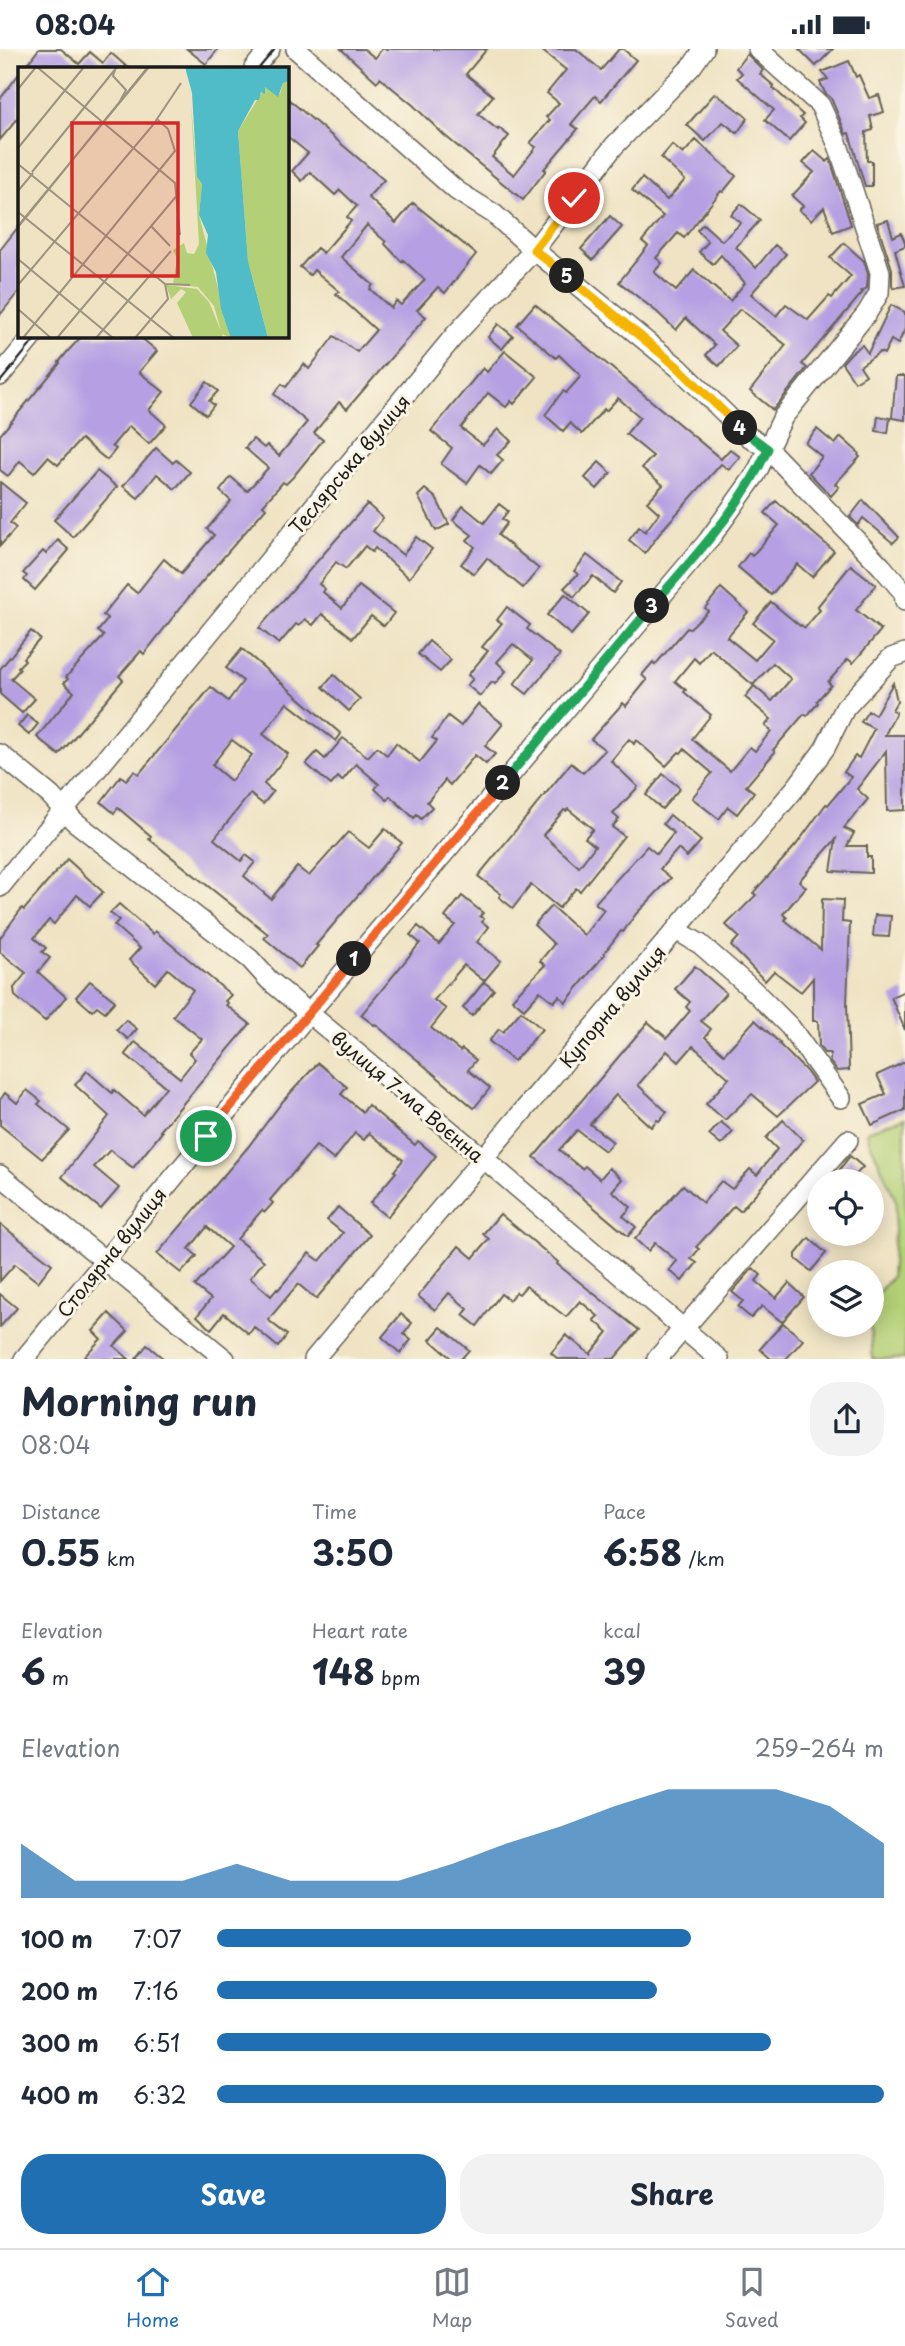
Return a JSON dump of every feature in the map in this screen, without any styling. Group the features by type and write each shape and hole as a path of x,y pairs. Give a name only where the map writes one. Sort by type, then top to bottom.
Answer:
{"street":[{"path":"255,67 270,49"},
{"path":"296,49 457,191 494,214 679,368 748,436 768,449 882,567 904,593 905,601"},
{"name":"Теслярська вулиця","path":"0,887 455,335 534,250 614,146 692,66 704,49"},
{"name":"Столярна вулиця","path":"24,1359 309,1013 708,541 757,474 783,417 867,313 879,293 880,272 838,145 820,105 758,49"},
{"path":"0,376 31,338"},
{"name":"Купорна вулиця","path":"314,1359 798,785 824,748 845,708 891,658 905,653"},
{"name":"вулиця 7-ма Воєнна","path":"0,754 50,795 63,811 250,958 269,980 719,1359"},
{"path":"676,930 700,944 753,990 790,1027 841,1098"},
{"path":"657,1359 848,1140"},
{"path":"0,1175 225,1359"}],"green space":[{"path":"905,1118 905,1359 873,1359 871,1337 884,1337 884,1285 891,1277 896,1201 867,1131"}],"building":[{"path":"39,49 61,49 79,64 90,52 103,63 111,53 127,67 25,67"},
{"path":"187,49 218,49 206,64"},
{"path":"341,49 364,49 375,58 382,49 487,49 466,74 493,96 478,114 509,136 492,157 514,175 536,147 530,143 550,120 546,117 559,103 547,93 566,70 540,49 576,49 601,70 619,49 623,49 636,60 601,101 595,96 571,124 578,129 544,169 546,170 523,200 444,135 413,105 380,78 377,82"},
{"path":"799,49 833,49 816,66"},
{"path":"747,54 763,70 760,74 803,115 800,118 805,123 789,141 765,120 774,110 737,78 742,73 736,68"},
{"path":"849,61 856,77 859,75 869,98 879,95 884,112 870,116 873,130 866,132 867,161 872,161 872,186 865,186 849,133 846,134 831,98 825,93 820,82 828,79 822,72"},
{"path":"18,75 18,118 0,140 0,99"},
{"path":"715,93 748,118 737,133 723,122 705,141 687,125"},
{"path":"289,100 384,180 368,197 396,223 413,203 476,254 445,293 438,287 417,310 426,317 347,409 339,402 314,433 323,440 293,477 286,484 283,482 263,505 266,508 144,654 141,651 119,676 123,680 59,755 37,737 74,692 64,683 68,679 66,677 104,636 98,631 108,619 103,615 127,585 137,593 164,559 181,574 214,535 207,529 231,501 220,491 231,477 247,491 268,468 245,448 253,439 264,448 267,445 279,456 307,422 274,394 282,384 286,387 304,364 309,369 334,336 357,352 376,330 336,294 339,291 314,270 310,275 300,267 317,248 323,253 351,221 347,217 357,206 340,190 335,195 310,172 302,181 292,171 308,153 289,138","holes":["367,225 386,242 385,244 425,280 401,305 396,301 391,308 370,289 373,285 341,257"]},
{"path":"696,140 736,176 684,238 678,233 656,258 662,263 654,272 676,291 694,270 730,301 745,283 721,255 713,264 699,252 708,242 697,230 703,224 722,241 741,223 731,215 741,204 760,220 736,247 756,268 775,245 786,254 751,294 776,316 786,304 808,320 829,296 832,298 851,276 830,258 844,243 864,261 868,274 867,288 861,291 863,292 802,364 807,368 773,410 750,391 786,345 740,309 720,331 737,346 719,366 706,355 715,345 686,318 676,330 619,282 648,246 642,241 663,216 632,190 642,178 667,200 685,180 661,158 672,145 683,154"},
{"path":"814,151 827,162 830,159 851,225 833,232 824,207 811,220 799,210 803,206 792,196 814,172 803,163"},
{"path":"610,216 622,227 593,260 581,249"},
{"path":"888,220 893,237 901,233 905,242 905,246 895,250 905,286 893,288 892,269 877,223"},
{"path":"18,227 18,292 0,315 0,250"},
{"path":"535,304 721,459 730,449 740,457 729,470 721,464 645,553 629,540 639,527 645,532 659,513 647,502 663,485 642,468 653,456 626,434 640,417 618,398 606,411 604,409 582,434 570,423 563,431 545,415 563,391 566,393 581,376 559,355 556,358 517,325"},
{"path":"891,305 905,312 905,329 898,344 891,340 884,354 880,352 860,366 866,375 855,382 842,363 862,345 868,353"},
{"path":"498,324 513,336 502,349 488,337"},
{"path":"80,338 141,338 157,351 139,372 164,392 149,410 166,425 149,444 129,426 112,446 116,449 107,460 81,439 58,465 48,457 34,473 20,461 8,476 0,470 0,435"},
{"path":"505,351 537,377 514,404 511,401 506,407 488,393 461,428 483,445 498,429 511,441 497,455 503,460 491,474 480,465 467,483 441,464 452,448 431,431 483,368 487,372"},
{"path":"896,376 905,376 905,420 892,418"},
{"path":"207,382 218,391 209,401 214,405 206,415 191,402"},
{"path":"878,416 890,418 888,433 876,431"},
{"path":"817,429 835,444 841,437 860,457 835,484 839,487 831,496 809,473 822,457 805,443"},
{"path":"156,448 173,463 176,460 190,472 175,489 157,474 138,498 123,486"},
{"path":"599,462 611,473 597,489 585,478"},
{"path":"97,471 117,487 73,537 54,520"},
{"path":"0,482 26,503 10,523 16,528 0,546"},
{"path":"425,489 436,498 449,524 436,531 418,496"},
{"path":"863,500 899,537 893,543 863,518 858,525 850,517"},
{"path":"776,501 834,551 812,577 797,564 771,595 738,567 749,553 752,556 779,525 765,513"},
{"path":"367,504 383,518 373,531 403,555 416,537 432,549 409,578 375,548 372,552 365,546 346,569 336,562 319,584 325,589 323,592 342,608 359,586 394,613 384,626 371,616 353,638 322,614 313,625 305,619 299,626 296,624 279,644 259,628"},
{"path":"499,504 508,511 502,519 507,523 498,535 539,569 523,588 487,558 474,574 461,564 475,547 467,540 472,535 453,520 463,506 484,523"},
{"path":"58,540 69,550 35,590 24,580 27,576 23,573 43,551 46,554"},
{"path":"587,555 621,582 613,593 593,576 574,597 564,588 578,574 574,571"},
{"path":"851,565 876,585 856,610 881,630 853,663 848,659 828,682 831,685 818,703 807,716 804,714 773,750 775,752 746,786 754,792 737,814 728,807 719,819 692,798 712,773 684,749 666,766 636,740 634,744 629,739 611,761 638,787 613,814 619,819 612,827 624,836 580,891 576,888 559,908 531,885 513,908 499,897 501,894 478,876 571,763 583,773 605,750 591,739 623,703 626,706 647,680 642,675 653,662 655,665 687,628 708,611 705,608 721,588 748,612 727,637 755,660 773,639 753,623 771,602 805,628 820,610 817,607","holes":["711,649 753,685 773,663 791,679 772,701 754,686 745,697 771,719 765,726 771,731 755,751 750,747 730,771 692,739 711,715 675,681 694,658 699,663","568,809 593,829 585,838 595,846 579,867 543,835 564,810"]},
{"path":"565,594 589,614 571,635 547,615"},
{"path":"507,607 530,625 527,629 560,655 527,694 514,684 533,660 513,644 497,662 506,671 480,696 467,685 473,679 468,675 488,651 482,647 502,623 497,620"},
{"path":"31,631 40,639 23,658 25,660 18,667 20,669 11,679 35,699 22,713 0,694 0,669"},
{"path":"429,641 451,660 440,672 418,654"},
{"path":"242,649 341,734 336,741 287,703 263,734 288,754 264,784 273,792 263,804 250,794 214,839 241,861 246,855 255,862 244,876 271,899 297,867 309,876 348,832 369,848 385,829 402,843 316,945 318,946 300,968 264,938 268,934 149,839 151,836 118,808 114,813 101,802 121,776 126,780 134,771 139,774 211,687 228,701 243,681 226,668","holes":["232,740 252,755 231,781 212,765"]},
{"path":"334,675 360,699 349,711 323,687"},
{"path":"893,683 897,701 892,710 896,712 885,735 905,735 905,810 887,811 886,751 857,789 868,799 844,828 854,833 847,846 867,846 867,857 871,857 871,873 831,871 836,839 799,881 806,887 783,914 787,918 785,920 821,950 822,899 843,900 842,922 850,923 847,1005 849,1070 837,1071 830,1062 830,1053 824,1053 819,1046 818,1021 813,1021 813,978 801,992 774,971 765,981 731,946 739,937 726,925 756,895 753,893 851,777 844,772 855,756 859,758 874,729 861,722 868,711 875,715"},
{"path":"478,704 503,724 485,746 495,754 486,764 475,755 450,785 445,780 427,802 432,807 421,819 417,815 414,818 390,796 387,800 375,789 379,784 356,764 342,781 338,777 331,785 306,764 317,752 325,759 343,738 368,757 377,747 387,755 396,743 420,762 437,741 432,738 448,716 461,726"},
{"path":"27,715 38,724 29,735 18,726"},
{"path":"663,774 680,788 662,809 646,795"},
{"path":"670,815 701,841 687,857 678,849 660,869 671,878 636,914 623,932 621,931 566,1002 559,996 554,1002 540,991 524,1009 512,999 545,965 540,961 554,944 534,925 551,906 584,935 604,910 595,903 647,846 657,854 674,833 663,824"},
{"path":"67,859 103,892 90,906 77,895 54,924 49,920 34,938 46,948 42,952 50,958 38,972 66,997 45,1021 15,996 14,988 26,973 0,952 0,938 22,908 24,910"},
{"path":"462,896 483,913 480,916 484,919 482,922 489,927 477,942 501,961 484,981 464,965 434,1000 446,1009 431,1028 476,1060 468,1070 490,1088 474,1108 361,1015 420,943 410,935 418,926 439,944 455,925 445,917"},
{"path":"119,904 231,995 225,1001 228,1003 226,1005 250,1024 160,1131 162,1132 133,1168 110,1150 94,1167 119,1188 101,1209 62,1177 109,1116 75,1085 87,1071 143,1115 166,1087 125,1054 135,1042 180,1078 195,1059 189,1053 202,1039 173,1016 193,990 168,969 155,984 129,960 140,948 114,925 119,920 110,913"},
{"path":"875,915 891,916 889,937 873,936"},
{"path":"695,966 726,993 701,1021 711,1029 705,1037 724,1054 755,1020 780,1043 814,1082 778,1116 752,1094 725,1120 706,1104 729,1078 693,1046 679,1062 667,1051 638,1085 667,1112 659,1121 651,1127 616,1095 590,1124 613,1142 605,1151 577,1130 559,1150 582,1169 585,1166 600,1179 609,1168 622,1179 612,1191 631,1207 623,1216 636,1227 628,1236 534,1157 648,1022 667,1038 690,1011 686,1007 690,1002 675,989"},
{"path":"90,981 115,1001 105,1012 97,1006 92,1011 76,997"},
{"path":"484,982 494,990 472,1016 463,1008"},
{"path":"905,991 905,1030 891,997"},
{"path":"521,1011 542,1029 514,1061 489,1041 499,1029 503,1032"},
{"path":"126,1020 137,1029 128,1039 117,1030"},
{"path":"905,1062 905,1110 872,1125 862,1104 886,1094 877,1075"},
{"path":"318,1063 347,1087 341,1094 363,1112 368,1105 415,1145 418,1141 436,1156 387,1217 370,1203 403,1160 369,1133 364,1140 355,1133 334,1160 316,1146 270,1200 273,1203 265,1212 262,1210 237,1239 264,1261 250,1278 271,1296 309,1253 320,1261 343,1233 327,1220 338,1207 370,1235 316,1299 298,1284 268,1320 287,1335 278,1347 254,1327 249,1334 224,1313 211,1329 197,1316 211,1299 195,1286 230,1247 207,1227 189,1249 197,1256 181,1273 157,1254 248,1147 283,1101"},
{"path":"27,1090 41,1101 38,1104 69,1130 42,1159 0,1125 0,1100 5,1093 17,1103"},
{"path":"783,1120 803,1140 740,1211 734,1206 696,1247 699,1249 691,1259 697,1263 682,1281 669,1270 677,1261 655,1243 648,1251 635,1239 683,1185 703,1203 721,1181 732,1189 750,1169 757,1175 777,1149 766,1138"},
{"path":"721,1122 733,1132 721,1145 709,1135"},
{"path":"850,1156 863,1167 861,1169 840,1169"},
{"path":"500,1214 639,1330 614,1359 558,1359 551,1353 566,1335 590,1354 608,1332 594,1320 598,1316 580,1301 566,1317 526,1286 509,1300 501,1294 477,1326 463,1315 468,1309 449,1293 435,1310 418,1296 459,1246 473,1258 489,1239 483,1234"},
{"path":"0,1224 52,1264 38,1282 15,1264 0,1281"},
{"path":"807,1240 807,1246 818,1246 826,1253 820,1260 807,1260 807,1268 796,1259 796,1254"},
{"path":"753,1268 761,1275 756,1281 776,1298 789,1283 804,1297 782,1322 762,1306 751,1318 738,1307 743,1301 732,1292"},
{"path":"0,1294 17,1308 0,1327"},
{"path":"109,1313 128,1331 114,1346 129,1359 82,1359 101,1339 93,1331"},
{"path":"401,1314 412,1323 404,1334 411,1340 400,1353 382,1337"},
{"path":"783,1323 803,1340 786,1359 771,1359 760,1349"},
{"path":"441,1327 469,1350 461,1359 452,1359 430,1340"},
{"path":"147,1345 164,1359 136,1359"}],"tram line":[{"path":"260,67 275,49"},
{"path":"0,382 36,338"}],"route":[{"path":"206,1136 708,541 757,474 768,449 748,436 679,368 534,250 574,198"}]}
